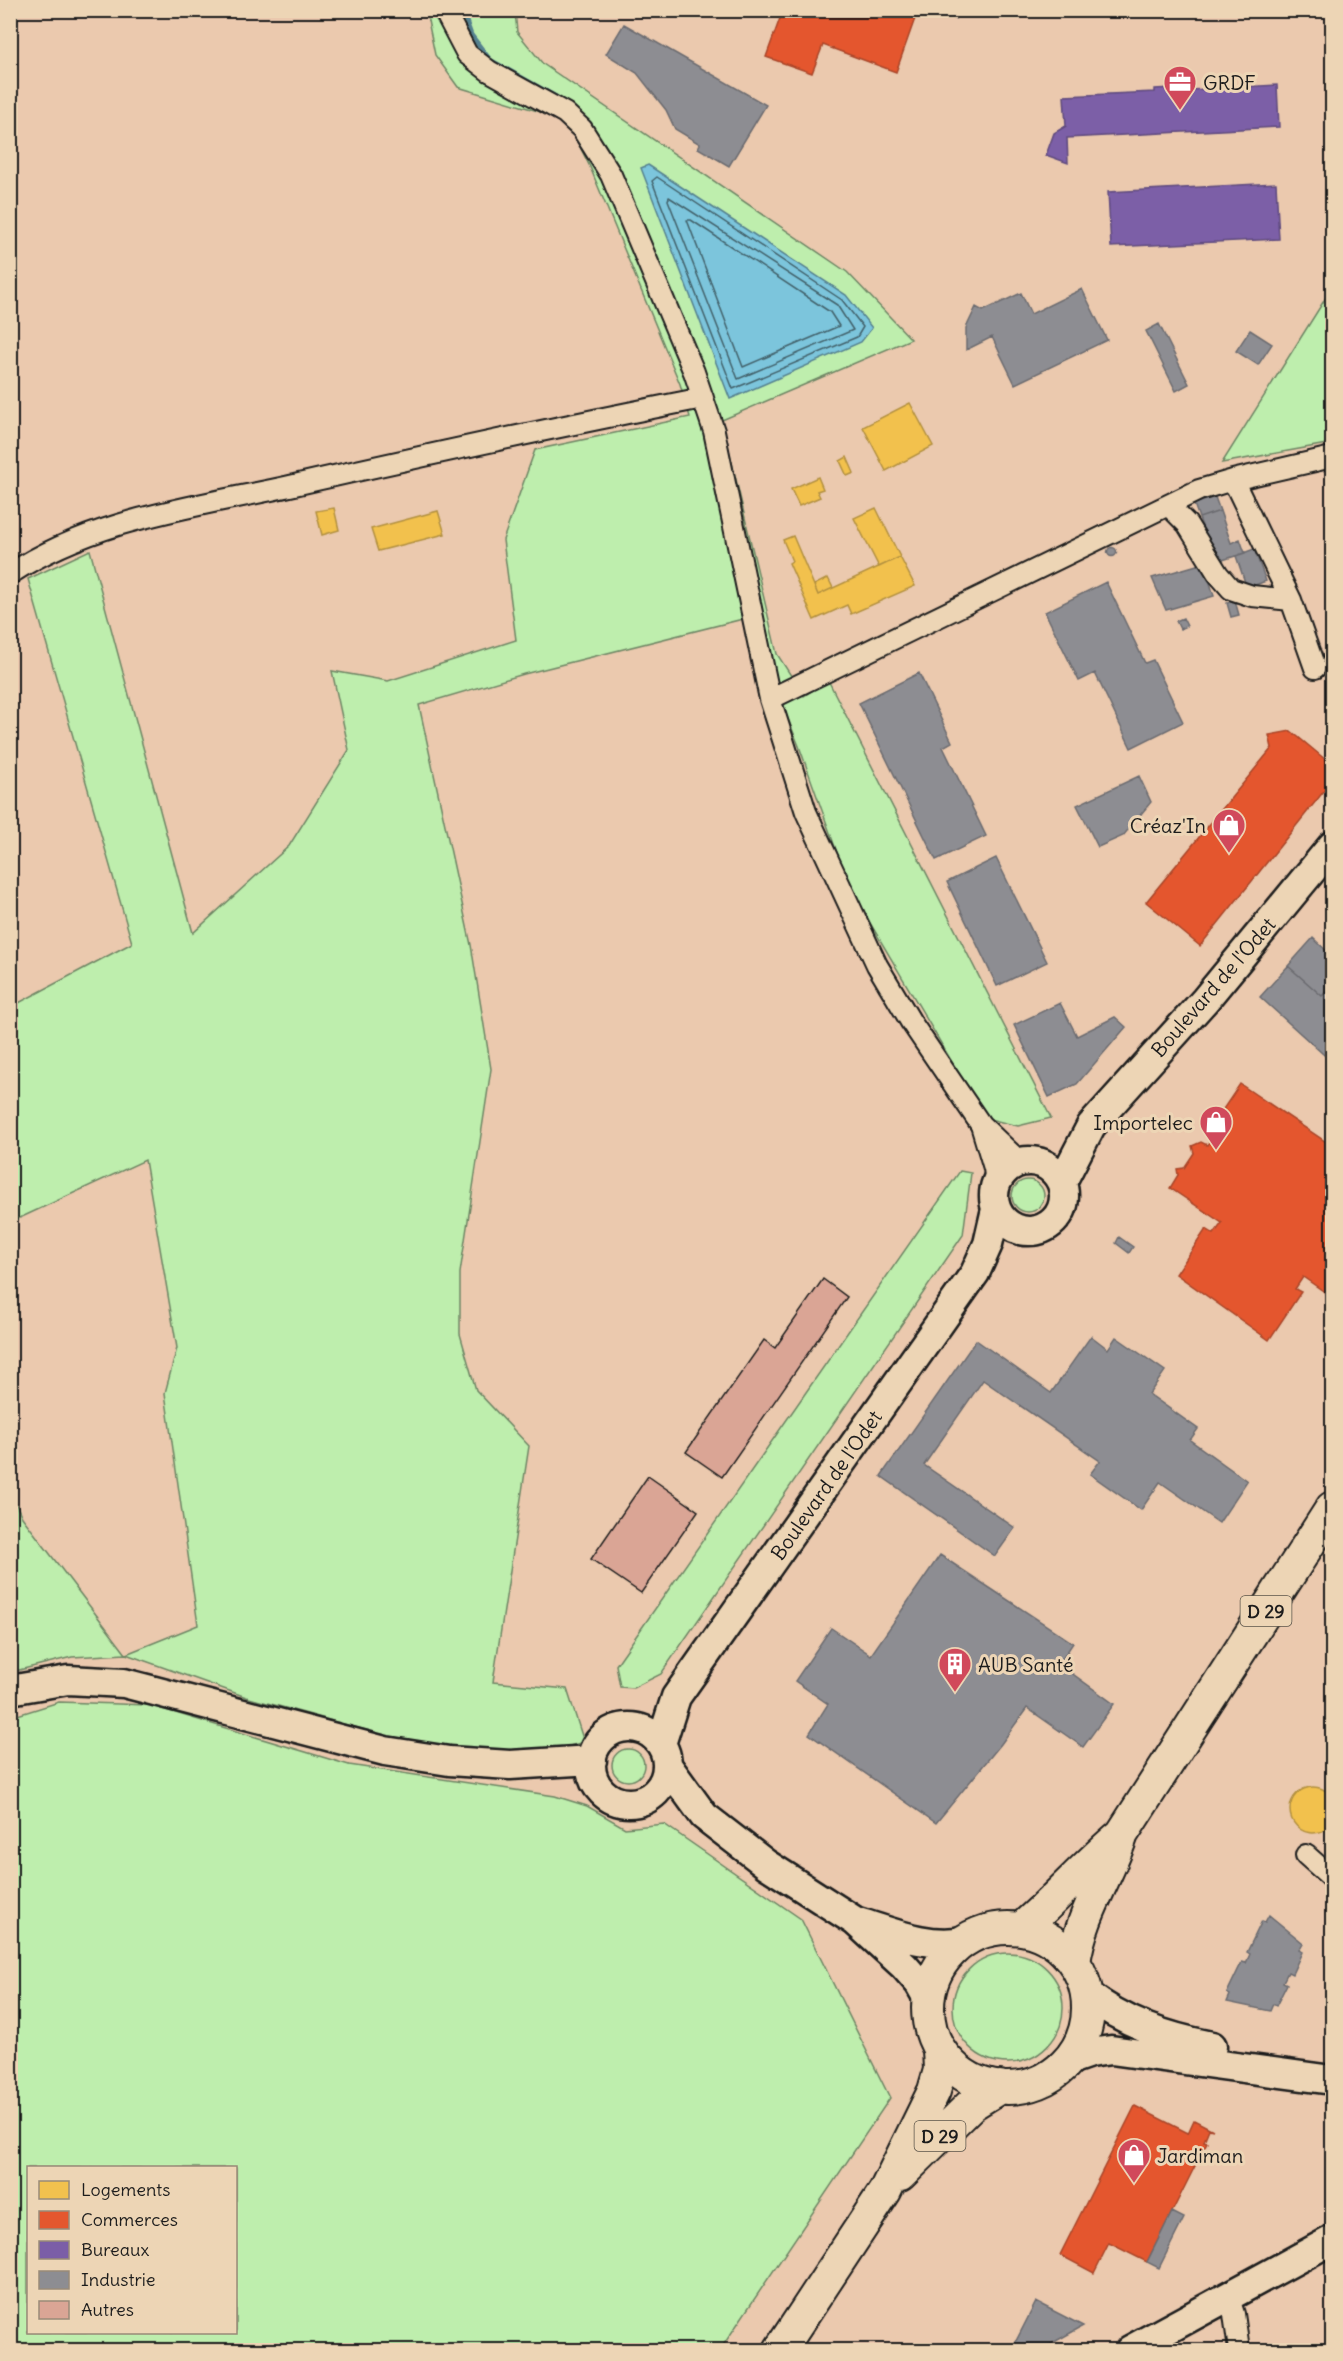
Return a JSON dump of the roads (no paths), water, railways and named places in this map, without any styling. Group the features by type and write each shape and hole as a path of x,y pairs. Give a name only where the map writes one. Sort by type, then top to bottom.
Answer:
{"main road":[{"name":"D 29","path":"1074,1963 1084,1919 1110,1869 1122,1834 1332,1508"},
{"name":"D 29","path":"1021,1929 1048,1906 1090,1860 1122,1834"},
{"path":"1021,1929 1046,1937 1074,1963 1087,1994 1085,2030 1067,2061 1037,2082 1000,2087 988,2085 965,2076 939,2049 929,2025 928,1999 939,1966 963,1941 985,1931 1021,1929"},
{"name":"D 29","path":"780,2350 885,2191 934,2091 940,2070 939,2049"},
{"name":"D 29","path":"885,2191 971,2105 1000,2087"}],"street":[{"path":"444,10 467,54 489,71 565,113 582,129 611,175 703,398 714,431 770,699 806,812 872,955 906,1014 981,1125 994,1168 996,1197 1007,1224 1025,1232"},
{"path":"10,574 68,542 128,523 464,447 703,398"},
{"path":"770,699 1199,490 1332,457"},
{"path":"1233,480 1291,600 1316,668"},
{"path":"1168,506 1187,524 1218,574 1231,589 1252,597 1291,600"},
{"name":"Boulevard de l'Odet","path":"975,1273 1025,1232 1043,1229 1058,1217 1065,1200 1062,1182 1091,1125 1205,1000 1332,846"},
{"path":"981,1125 1028,1162 1051,1168 1062,1182"},
{"name":"Boulevard de l'Odet","path":"630,1727 676,1697 975,1273 988,1244 1001,1175 1091,1125"},
{"path":"10,1690 68,1680 124,1683 385,1751 449,1761 510,1765 592,1760"},
{"name":"Boulevard de l'Odet","path":"664,1755 676,1697"},
{"path":"704,1816 662,1802 643,1800 624,1803 606,1795 594,1779 592,1760 598,1743 620,1728 630,1727 647,1732 704,1816 766,1864 855,1921 904,1966 919,1983 928,1999"},
{"path":"643,1800 661,1786 664,1755"},
{"path":"1306,1855 1332,1878"},
{"path":"855,1921 926,1942 943,1944 963,1941"},
{"path":"1087,1994 1115,2015 1181,2040 1251,2054 1332,2064"},
{"path":"1067,2061 1090,2052 1111,2050 1332,2080"},
{"path":"1130,2350 1332,2240"},
{"path":"1228,2295 1234,2314 1239,2350"}],"water":[{"path":"648,165 846,295 872,328 861,342 730,399 641,168"}],"waterway":[{"path":"462,10 471,35 490,60 556,97"}],"place":[{"name":"GRDF","path":"1180,111"},
{"name":"Créaz'In","path":"1229,854"},
{"name":"Importelec","path":"1216,1151"},
{"name":"AUB Santé","path":"955,1693"},
{"name":"Jardiman","path":"1134,2184"}]}
